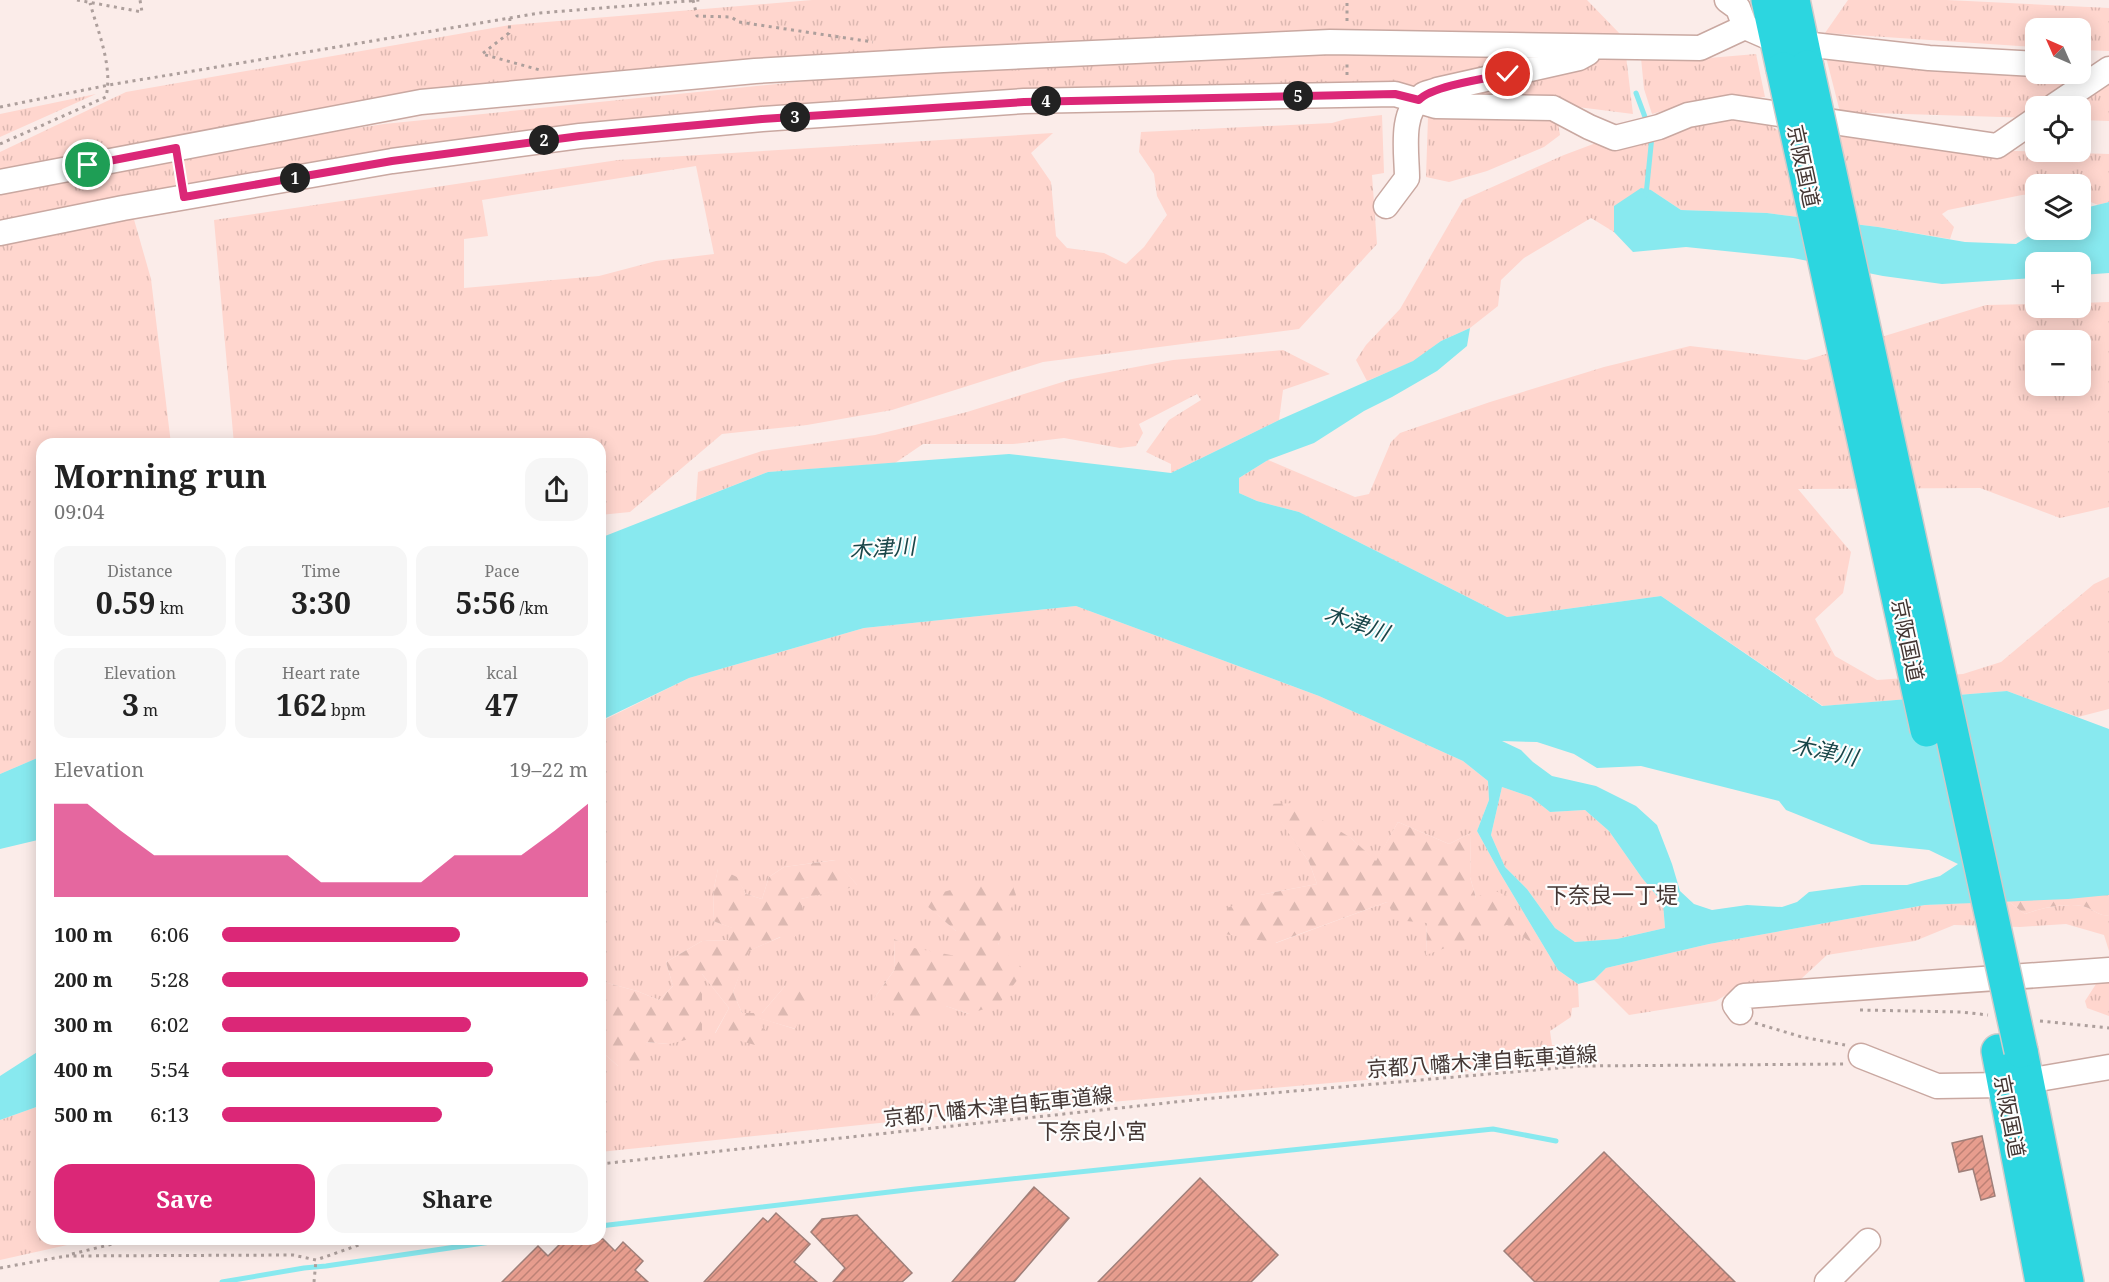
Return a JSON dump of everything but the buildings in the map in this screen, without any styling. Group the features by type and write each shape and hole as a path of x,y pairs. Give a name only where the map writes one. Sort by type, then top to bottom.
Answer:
{"highway":[{"name":"京阪国道","path":"1768,0 1792,55 2013,1067 2067,1282"},
{"name":"京阪国道","path":"1792,55 1793,0"},
{"name":"京阪国道","path":"2013,1067 2042,1282"}],"street":[{"path":"1727,0 1738,8 1745,27 1792,55 1929,58 2025,63"},
{"path":"0,182 421,102 572,87 767,70 1330,42 1700,48 1745,27"},
{"path":"1386,206 1407,178 1406,142 1409,112 1423,95 1579,58 1600,46"},
{"path":"2091,66 2109,67"},
{"path":"2068,96 2109,67"},
{"path":"0,232 392,161 580,136 762,119 1024,102 1395,94 1436,106 1553,108 1588,127 1616,138 1648,130 1688,114 1732,107 1997,146 2025,127"},
{"path":"1740,1012 1735,1005 1744,996 2109,970"},
{"path":"1861,1056 1937,1086 2013,1067 2109,1067"},
{"path":"1827,1282 1868,1241"}],"path":[{"path":"78,0 142,12 140,0"},
{"path":"693,0 697,16 732,17 739,22 878,43"},
{"path":"0,107 109,85 540,13 700,0"},
{"path":"0,144 106,97 109,85 108,71 90,3"},
{"path":"510,18 509,33 482,54 567,78 572,87"},
{"path":"1854,1009 1961,1012 1995,1016"},
{"path":"1740,1012 1745,1020 1751,1022 1802,1037 1858,1048 1861,1056"},
{"path":"2030,1020 2109,1028"},
{"name":"京都八幡木津自転車道線","path":"606,1163 1203,1099 1581,1066 1852,1064 1861,1056"},
{"path":"0,1268 66,1256 109,1245"},
{"path":"66,1256 293,1255 316,1260 359,1245"},
{"path":"314,1282 316,1260"}],"green space":[{"path":"812,0 1587,0 1621,35 1334,33 415,94 0,174 0,152 126,92 510,25"},
{"path":"1848,0 1947,0 2109,8 2109,51 2091,50 2091,18 2025,18 2025,46 1825,33"},
{"path":"1186,51 1626,56 1633,114 1418,87 1225,90 574,142 0,230 0,189 165,157 384,124 953,66"},
{"path":"1756,54 1765,97 1694,102 1652,114 1644,89 1641,58 1697,59"},
{"path":"1826,57 2025,73 2025,84 2091,84 2091,71 2109,72 2109,121 2091,120 2091,96 2025,96 2025,118 1840,112"},
{"path":"96,94 0,137 0,114"},
{"path":"1684,110 1768,124 1779,131 1849,132 1983,150 2025,151 2025,162 2091,162 2091,153 2109,154 2109,202 2098,205 2091,202 2091,174 2025,174 2025,195 1948,210 1942,214 1954,227 1950,239 1767,213 1681,210 1651,190 1614,206 1614,232 1591,218 1524,258 1501,280 1498,306 1470,328 1441,341 1414,361 1367,381 1356,360 1366,345 1400,309 1463,200 1564,155"},
{"path":"1551,112 1558,123 1560,135 1544,147 1487,171 1449,182 1426,177 1428,117"},
{"path":"1382,115 1384,173 1372,175 1377,244 1299,329 1043,362 892,410 807,425 722,434 630,512 606,514 606,438 233,438 214,220 618,160 1053,133 1031,153 1051,182 1056,236 1067,248 1104,253 1126,264 1144,247 1167,215 1157,196 1154,174 1139,152 1141,132 1332,123","holes":["696,166 714,254 656,261 599,276 464,288 464,239 488,236 482,200"]},
{"path":"131,209 151,279 170,438 36,438 36,759 0,774 0,238"},
{"path":"2109,302 2109,507 2060,518 1980,488 1798,489 1851,552 1843,593 1815,619 1835,656 1877,680 1963,674 2001,662 2094,584 2109,577 2109,709 2078,717 2007,691 1823,706 1661,596 1507,617 1299,512 1257,501 1239,493 1239,478 1268,460 1355,497 1369,494 1391,442 1400,433 1604,367 1690,346 1806,360 1986,305 2025,304 2025,318 2091,318 2091,303"},
{"path":"1283,350 1330,374 1283,390 1279,420 1171,473 1171,464 1146,452 1169,420 1201,400 1197,394 1139,424 1143,433 1136,446 1120,448 1064,438 1013,444 923,444 895,463 768,472 696,500 698,472 762,451 875,435 967,412 1072,379 1173,360"},
{"path":"1076,606 1319,696 1463,761 1488,781 1489,800 1477,831 1558,970 1578,984 1579,1007 1572,1008 1571,1017 1550,1031 1552,1045 1568,1046 1566,1053 1573,1053 1572,1062 937,1117 606,1151 606,1055 618,1066 645,1042 669,1044 702,974 729,1008 715,1033 753,1016 795,1029 785,986 762,1013 742,1013 733,992 748,951 781,937 787,946 801,899 857,885 835,860 784,867 769,877 762,899 746,894 736,877 718,869 714,888 713,921 733,928 728,940 702,941 666,962 673,986 659,1000 606,983 606,719 689,678 864,628","holes":["1269,804 1351,838 1376,862 1398,822 1449,844 1471,833 1470,877 1476,898 1536,947 1507,924 1426,954 1427,923 1387,902 1276,943 1260,895 1317,884 1309,862","920,899 1005,922 998,945 969,1014 946,1006 873,1000 895,969 894,939 914,949 956,957 956,931"]},
{"path":"1502,787 1531,797 1550,812 1585,810 1609,831 1642,878 1663,903 1665,928 1617,939 1575,942 1555,928 1527,889 1505,867 1491,835"},
{"path":"1295,803 1351,838 1376,861 1398,822 1449,844 1471,833 1470,877 1476,898 1491,889 1507,896 1540,945 1537,947 1507,925 1426,955 1427,923 1396,920 1387,902 1275,943 1225,934 1227,908 1260,895 1317,884 1309,862 1268,804"},
{"path":"836,860 858,886 801,899 805,924 787,947 780,937 749,951 733,992 742,1013 762,1013 785,986 811,986 796,1029 754,1017 766,1031 755,1045 715,1034 729,1008 702,974 702,1036 669,1044 646,1042 643,1061 618,1066 606,1055 606,983 659,1000 673,986 666,962 702,941 728,940 732,928 713,921 714,888 718,868 737,877 746,894 762,899 769,877 784,867"},
{"path":"1011,881 1016,895 998,945 1024,971 999,1004 969,1014 946,1006 926,1021 900,1017 873,1000 895,969 894,939 914,948 956,956 956,931 919,899 975,883"},
{"path":"2109,895 2109,915 2099,914 2086,907 2075,905 2053,907 2025,914 2008,901"},
{"path":"2008,901 2025,914 2068,905 2082,906 2102,915 2109,915 2109,951 2104,935 2066,924 2020,927 1954,925 1915,941 1827,955 1801,979 1742,985 1716,1001 1629,1015 1594,980 1606,968 1709,944 1925,905"},
{"path":"2109,979 2109,1016 2087,1008 2085,1001 2098,981"},
{"path":"36,1107 36,1245 67,1245 0,1260 0,1120"}],"water":[{"path":"1641,188 1651,190 1681,210 1767,213 1878,227 1965,242 2016,244 2025,239 2091,240 2091,206 2109,202 2109,273 2091,274 2091,252 2025,252 2025,279 1942,284 1883,276 1793,258 1686,247 1633,252 1614,232 1614,206"},
{"name":"木津川","path":"1470,328 1467,346 1437,371 1364,411 1314,443 1268,460 1239,478 1239,493 1257,501 1299,512 1507,617 1661,596 1822,706 2007,691 2109,729 2109,895 1925,905 1709,944 1606,968 1594,980 1578,984 1558,970 1477,831 1489,800 1488,781 1463,761 1319,696 1076,606 864,628 689,678 606,718 606,536 768,472 1009,454 1171,473 1279,420 1413,361 1441,341","holes":["1502,741 1537,742 1574,754 1597,768 1641,766 1779,801 1786,810 1871,844 1929,850 1958,864 1940,876 1907,885 1862,885 1809,892 1797,902 1782,907 1747,905 1712,910 1694,904 1680,891 1657,825 1636,806 1596,786 1552,776 1521,750","1502,787 1531,797 1550,812 1585,810 1609,831 1642,878 1663,903 1665,928 1617,939 1575,942 1555,928 1527,889 1505,867 1491,835"]},
{"path":"36,759 36,840 0,849 0,774"},
{"path":"36,1053 36,1107 0,1120 0,1076"}],"waterway":[{"path":"1636,93 1648,125"},
{"path":"1646,195 1652,136"},
{"path":"606,1225 915,1189 1493,1129 1556,1141"},
{"path":"222,1282 470,1245"}],"district":[{"name":"下奈良一丁堤","path":"1612,894"},
{"name":"下奈良小宮","path":"1092,1130"}],"route":[{"path":"88,165 176,148 184,197 392,161 580,136 762,119 1024,102 1395,94 1419,100 1423,95 1437,90 1508,74"}]}
